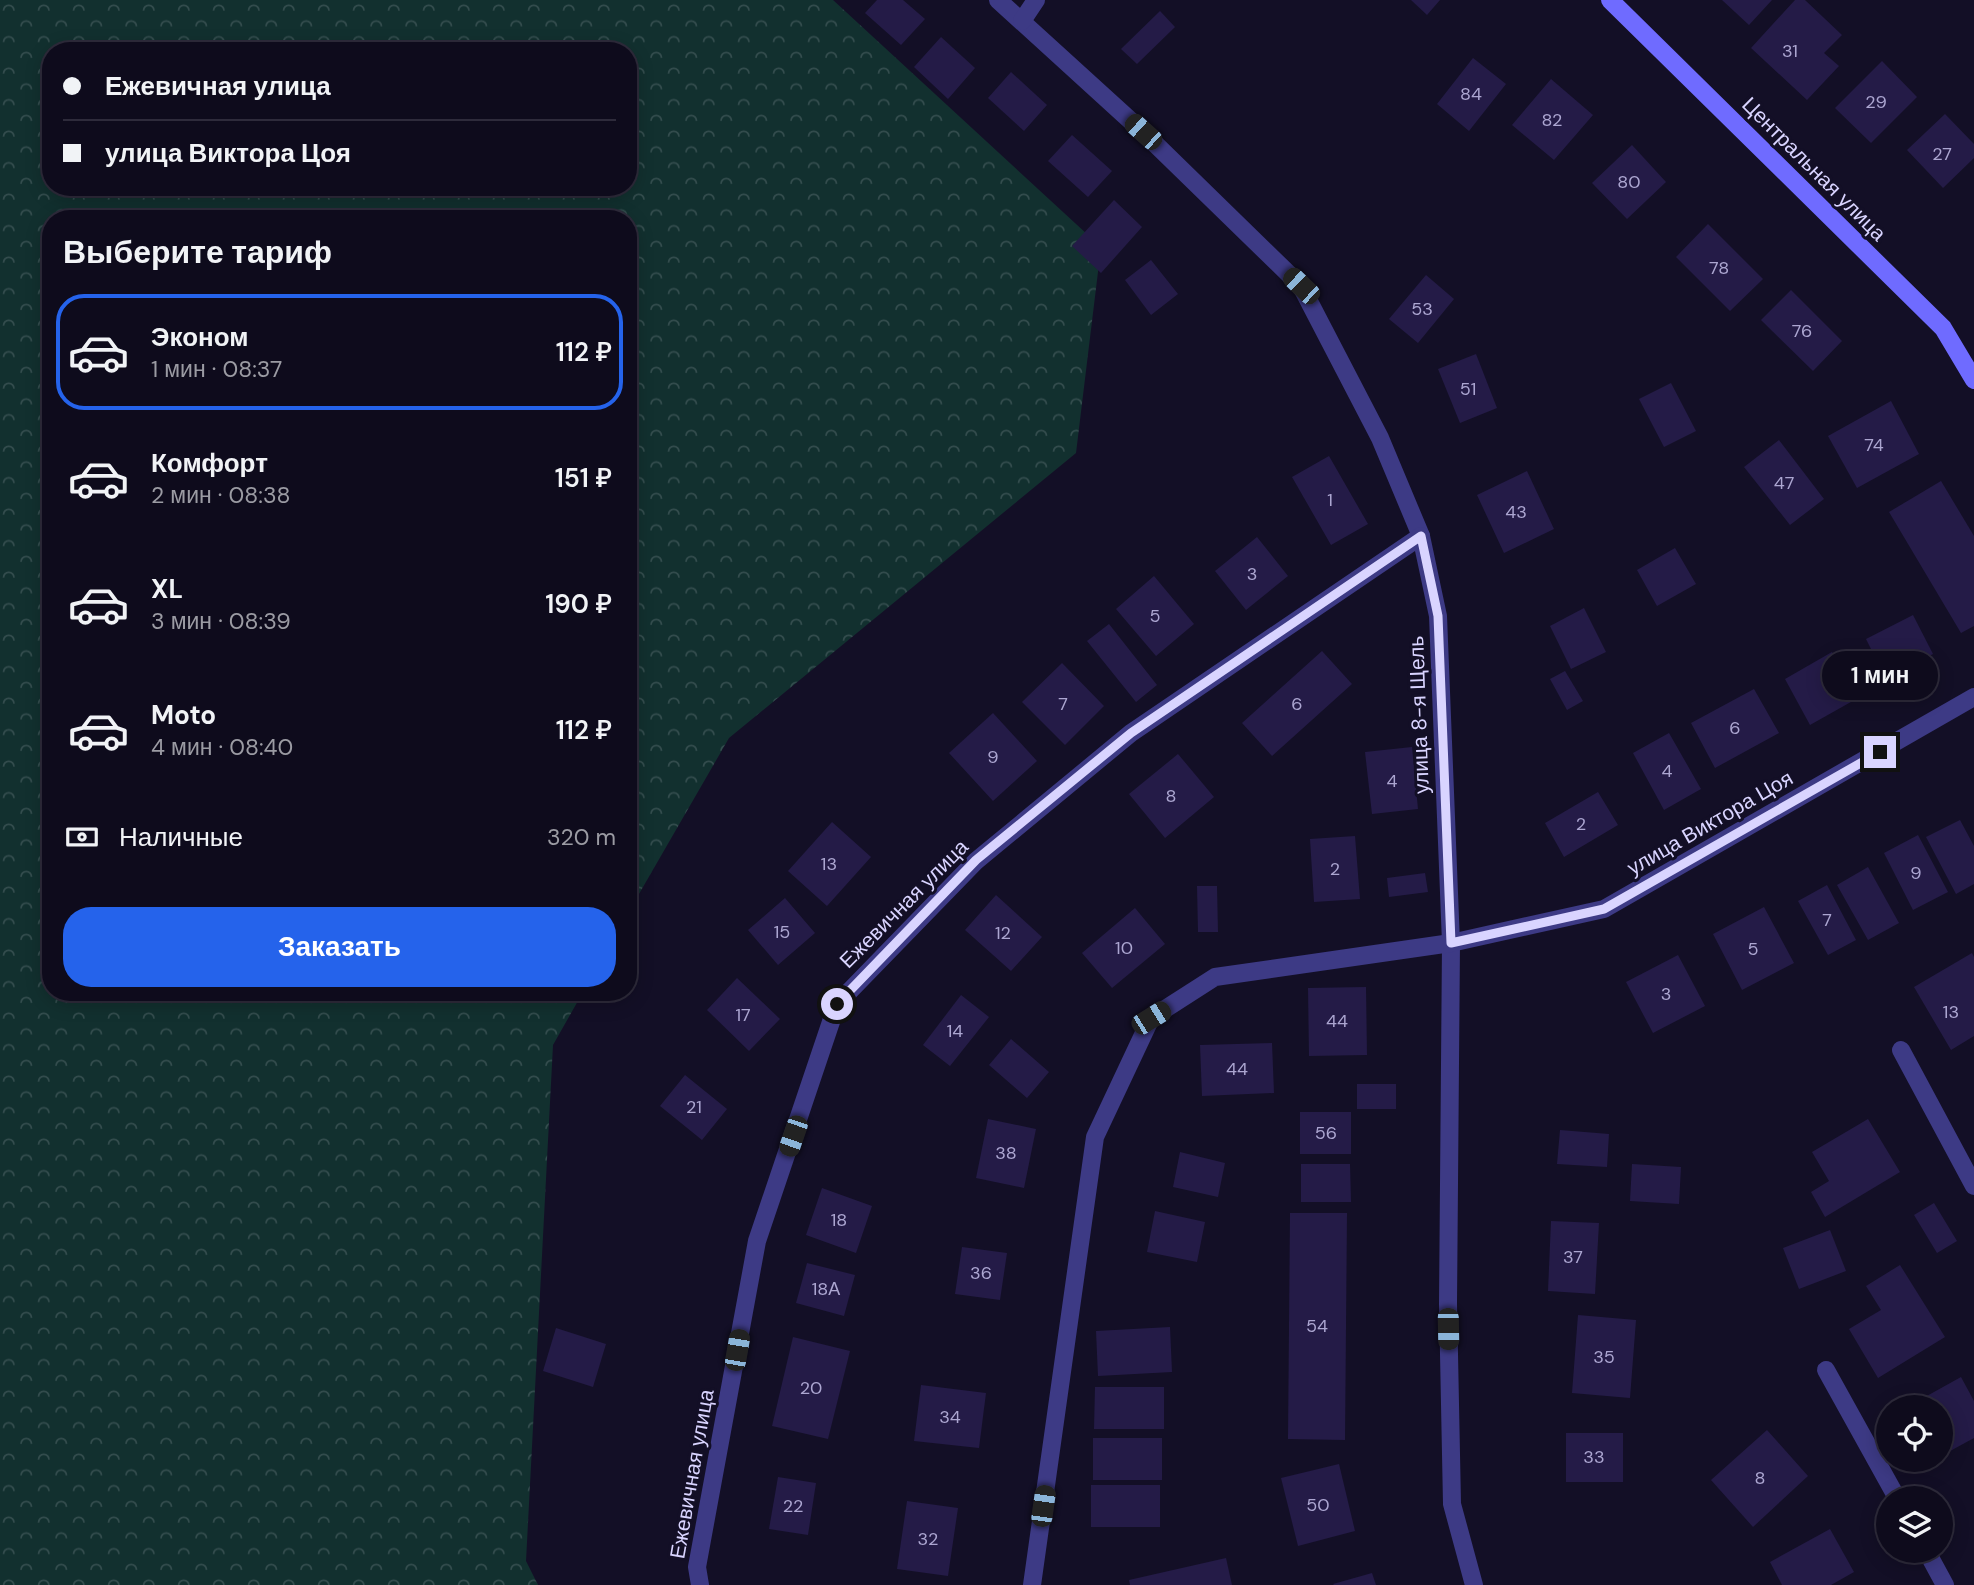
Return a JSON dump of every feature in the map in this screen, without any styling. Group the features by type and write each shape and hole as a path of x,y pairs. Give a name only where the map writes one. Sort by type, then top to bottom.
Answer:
{"street":[{"name":"улица 8-я Щель","path":"998,0 1143,132 1301,286 1380,438 1421,536 1438,616 1451,943 1448,1304 1452,1504 1474,1585"},
{"path":"1022,21 1036,0"},
{"name":"Центральная улица","path":"1609,0 1943,328 1974,380"},
{"name":"Ежевичная улица","path":"700,1585 697,1567 757,1241 837,1004 976,860 1131,733 1421,536"},
{"name":"улица Виктора Цоя","path":"1451,943 1604,909 1974,698"},
{"path":"1032,1585 1095,1137 1151,1018 1215,977 1451,943"},
{"path":"1901,1050 1974,1186"},
{"path":"1826,1370 1889,1486"},
{"path":"1933,1563 1945,1585"}],"green space":[{"path":"0,0 833,0 1101,247 1076,453 729,738 637,897 637,210 42,210 42,1001 578,1001 553,1045 526,1561 538,1585 0,1585"}],"building":[{"path":"877,0 903,0 925,19 901,45 865,13"},
{"path":"1411,0 1440,0 1427,15"},
{"path":"1722,0 1772,0 1749,25"},
{"path":"1795,0 1805,0 1842,35 1824,53 1839,66 1807,100 1751,48"},
{"path":"1160,11 1175,27 1137,64 1121,49"},
{"path":"941,37 975,68 948,99 914,67"},
{"path":"1473,58 1506,84 1469,131 1437,104"},
{"path":"1882,61 1917,97 1871,143 1835,108"},
{"path":"1011,72 1047,105 1024,131 988,98"},
{"path":"1551,79 1593,115 1554,160 1512,125"},
{"path":"1945,114 1974,144 1974,158 1943,188 1907,150"},
{"path":"1072,135 1112,171 1088,197 1048,161"},
{"path":"1632,145 1666,182 1627,219 1592,183"},
{"path":"1114,200 1142,227 1101,273 1072,246"},
{"path":"1708,224 1763,279 1730,311 1676,257"},
{"path":"1151,260 1178,294 1151,315 1125,280"},
{"path":"1426,275 1454,299 1418,343 1389,319"},
{"path":"1791,290 1842,341 1813,371 1761,320"},
{"path":"1476,354 1497,408 1460,423 1438,369"},
{"path":"1671,383 1696,431 1664,447 1639,399"},
{"path":"1891,401 1919,454 1857,488 1828,436"},
{"path":"1779,440 1824,499 1790,525 1744,467"},
{"path":"1329,456 1368,524 1331,545 1292,477"},
{"path":"1527,471 1554,529 1504,553 1477,495"},
{"path":"1941,481 1974,536 1974,626 1961,633 1889,512"},
{"path":"1257,537 1288,576 1246,610 1215,571"},
{"path":"1675,548 1696,584 1657,606 1637,570"},
{"path":"1154,576 1194,624 1156,656 1116,609"},
{"path":"1584,608 1606,652 1571,669 1550,626"},
{"path":"1913,615 1933,654 1886,679 1866,639"},
{"path":"1109,624 1157,685 1136,702 1087,641"},
{"path":"1322,651 1352,684 1272,756 1242,723"},
{"path":"1832,652 1858,698 1810,725 1785,679"},
{"path":"1062,663 1104,706 1065,745 1022,702"},
{"path":"1565,671 1583,701 1567,710 1550,679"},
{"path":"1754,689 1779,733 1715,768 1691,723"},
{"path":"993,713 1037,761 993,801 949,753"},
{"path":"1669,733 1701,789 1664,810 1633,753"},
{"path":"1412,747 1418,809 1372,814 1365,752"},
{"path":"1178,754 1214,797 1165,838 1129,794"},
{"path":"1598,792 1618,825 1564,857 1545,823"},
{"path":"1960,820 1974,846 1974,884 1956,894 1926,837"},
{"path":"832,822 871,857 827,906 788,871"},
{"path":"1918,835 1948,892 1913,910 1884,853"},
{"path":"1355,836 1360,899 1314,902 1310,839"},
{"path":"1868,867 1899,923 1868,940 1837,885"},
{"path":"1425,873 1428,892 1389,897 1387,878"},
{"path":"1827,885 1856,940 1828,955 1798,901"},
{"path":"1197,886 1217,886 1218,932 1198,932"},
{"path":"996,895 1042,937 1011,971 965,930"},
{"path":"785,898 815,933 778,965 748,930"},
{"path":"1764,907 1794,963 1742,990 1713,934"},
{"path":"1135,908 1165,944 1112,988 1082,953"},
{"path":"1972,953 1974,1036 1951,1050 1914,987"},
{"path":"1678,955 1705,1006 1653,1033 1626,982"},
{"path":"737,978 780,1019 749,1051 707,1010"},
{"path":"1366,987 1367,1055 1309,1056 1308,988"},
{"path":"961,995 989,1017 950,1066 923,1045"},
{"path":"1011,1039 1049,1072 1027,1098 989,1065"},
{"path":"1272,1043 1274,1093 1202,1096 1200,1045"},
{"path":"685,1075 727,1109 702,1140 660,1106"},
{"path":"1357,1084 1396,1084 1396,1109 1357,1109"},
{"path":"1300,1112 1351,1112 1351,1154 1300,1154"},
{"path":"988,1119 1036,1129 1024,1188 976,1178"},
{"path":"1868,1119 1900,1172 1825,1217 1811,1192 1829,1181 1812,1152"},
{"path":"1560,1130 1609,1134 1607,1167 1557,1164"},
{"path":"1180,1152 1225,1163 1218,1197 1173,1187"},
{"path":"1301,1164 1350,1164 1351,1202 1301,1202"},
{"path":"1632,1164 1681,1167 1679,1204 1630,1201"},
{"path":"822,1188 872,1206 856,1253 806,1235"},
{"path":"1934,1203 1957,1241 1937,1253 1914,1215"},
{"path":"1155,1211 1205,1222 1197,1262 1147,1252"},
{"path":"1290,1213 1347,1213 1345,1440 1288,1439"},
{"path":"1551,1221 1599,1223 1595,1294 1548,1291"},
{"path":"1830,1230 1846,1271 1799,1289 1783,1248"},
{"path":"962,1247 1007,1253 1000,1300 955,1294"},
{"path":"807,1263 855,1275 844,1316 796,1303"},
{"path":"1900,1265 1945,1337 1878,1378 1849,1329 1881,1310 1866,1286"},
{"path":"1578,1315 1636,1320 1630,1398 1572,1393"},
{"path":"1170,1327 1172,1372 1098,1376 1096,1331"},
{"path":"556,1328 606,1344 593,1387 543,1371"},
{"path":"793,1337 850,1351 828,1439 772,1426"},
{"path":"1961,1377 1974,1401 1974,1438 1953,1449 1953,1395 1929,1395"},
{"path":"921,1385 986,1393 979,1448 914,1441"},
{"path":"1095,1387 1164,1387 1164,1429 1094,1429"},
{"path":"1767,1430 1808,1476 1753,1527 1711,1480"},
{"path":"1566,1433 1623,1433 1623,1482 1566,1482"},
{"path":"1093,1438 1162,1438 1162,1480 1093,1480"},
{"path":"1339,1464 1355,1531 1298,1546 1281,1478"},
{"path":"778,1477 816,1483 808,1535 769,1529"},
{"path":"1091,1485 1160,1485 1160,1527 1091,1527"},
{"path":"907,1501 958,1508 948,1576 897,1569"},
{"path":"1830,1529 1854,1572 1831,1585 1782,1585 1770,1562"},
{"path":"1226,1558 1232,1585 1130,1585 1129,1580"},
{"path":"1372,1573 1376,1585 1333,1584"}],"route":[{"path":"837,1004 976,860 1131,733 1421,536 1438,616 1451,943 1604,909 1880,752"}]}
